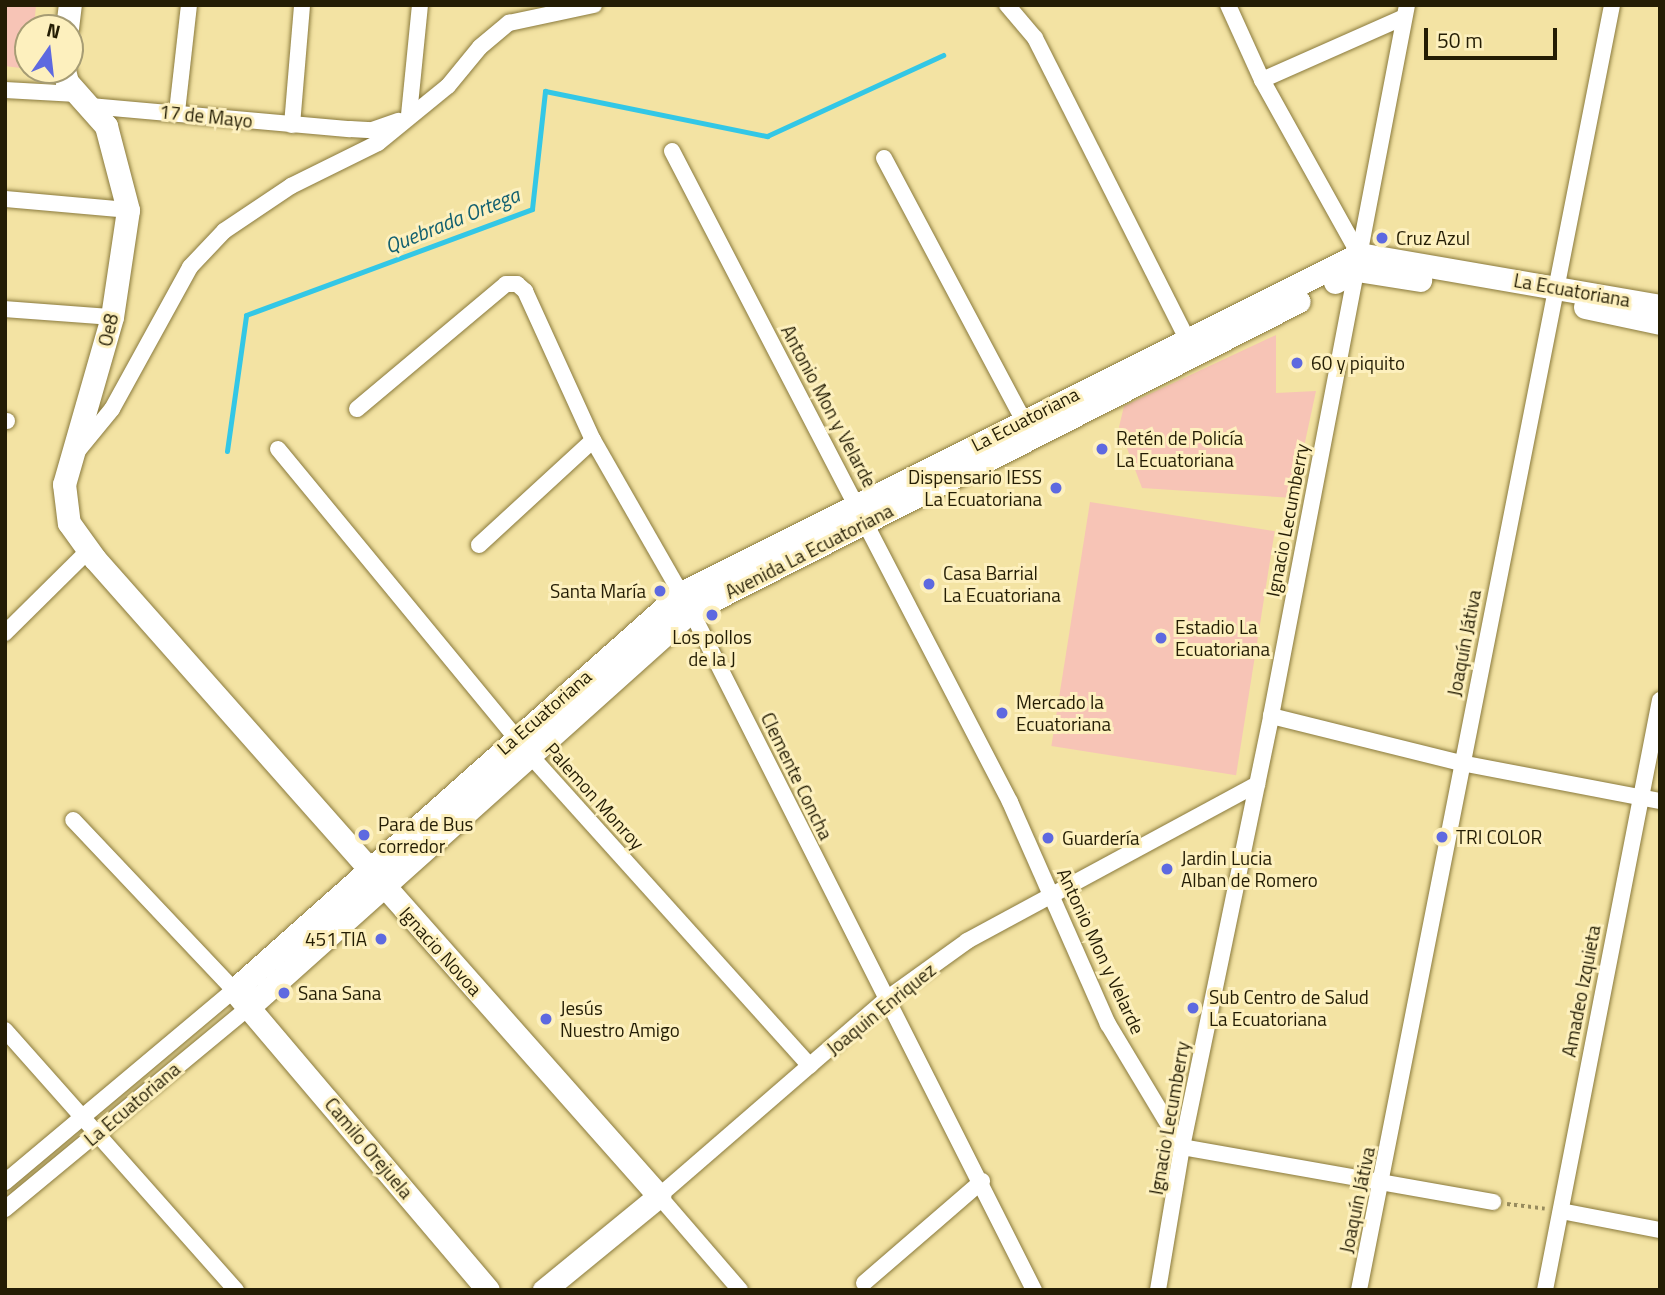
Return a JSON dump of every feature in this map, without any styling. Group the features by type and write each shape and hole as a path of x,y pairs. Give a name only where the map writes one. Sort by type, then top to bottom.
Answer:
{"street":[{"path":"177,112 189,5"},
{"path":"292,125 302,5"},
{"path":"409,115 420,5"},
{"path":"75,454 112,409 190,267 225,231 291,186 378,143 409,115 449,86 480,47 509,23 594,5"},
{"path":"1007,5 1035,38 1191,347"},
{"path":"1228,5 1262,80 1358,262 1555,293 1660,323"},
{"name":"Joaquín Játiva","path":"1359,1290 1383,1183 1461,763 1612,5"},
{"path":"1262,80 1406,11"},
{"name":"Ignacio Lecumberry","path":"1158,1290 1182,1147 1271,716 1406,11"},
{"name":"Oe8","path":"73,84 115,148 128,210 112,317 75,454 64,484 64,506 69,523 91,555 142,613"},
{"name":"17 de Mayo","path":"5,90 292,125 372,130 409,115"},
{"name":"Antonio Mon y Velarde","path":"672,151 1010,802 1108,1024 1182,1147"},
{"path":"884,158 1023,419"},
{"path":"5,199 128,210"},
{"name":"Avenida La Ecuatoriana","path":"376,879 530,755 686,602 1358,262"},
{"name":"Clemente Concha","path":"356,410 506,284 517,284 525,291 593,440 686,602 885,1000 982,1181 1034,1290"},
{"name":"La Ecuatoriana","path":"1555,293 1660,306"},
{"path":"5,309 112,317"},
{"name":"La Ecuatoriana","path":"860,514 1023,419 1191,347"},
{"path":"479,545 593,440"},
{"name":"Palemon Monroy","path":"278,449 530,755 810,1066"},
{"path":"5,633 91,555"},
{"name":"La Ecuatoriana","path":"5,1209 99,1131 242,998 376,879 515,737 686,602"},
{"name":"Ignacio Novoa","path":"142,613 740,1290"},
{"name":"Amadeo Izquieta","path":"1545,1290 1660,701"},
{"path":"1271,716 1461,763 1660,801"},
{"name":"Joaquin Enriquez","path":"544,1290 659,1196 885,1000 967,941 1256,784"},
{"path":"5,1182 85,1116 242,998 73,820"},
{"name":"Camilo Orejuela","path":"242,998 488,1290"},
{"path":"5,1030 99,1131 236,1290"},
{"path":"1182,1147 1493,1202"},
{"path":"864,1283 982,1181"},
{"path":"1561,1211 1660,1230"}],"path":[{"path":"1493,1202 1561,1211"}],"shaded area":[{"path":"5,5 36,5 35,14 14,14 14,67 5,66"},
{"path":"1276,335 1276,393 1316,391 1293,498 1142,488 1119,427 1124,406"},
{"name":"Estadio La Ecuatoriana","path":"1090,502 1275,531 1236,775 1051,746"}],"waterway":[{"name":"Quebrada Ortega","path":"227,451 246,315 532,209 545,91 767,136 943,55"}],"place":[{"name":"Cruz Azul","path":"1382,238"},
{"name":"60 y piquito","path":"1297,363"},
{"name":"Retén de Policía La Ecuatoriana","path":"1102,449"},
{"name":"Dispensario IESS La Ecuatoriana","path":"1056,488"},
{"name":"Casa Barrial La Ecuatoriana","path":"929,584"},
{"name":"Santa María","path":"660,591"},
{"name":"Los pollos de la J","path":"712,615"},
{"name":"Estadio La Ecuatoriana","path":"1161,638"},
{"name":"Mercado la Ecuatoriana","path":"1002,713"},
{"name":"Para de Bus corredor","path":"364,835"},
{"name":"TRI COLOR","path":"1442,837"},
{"name":"Guardería","path":"1048,838"},
{"name":"Jardin Lucia Alban de Romero","path":"1167,869"},
{"name":"451 TIA","path":"381,939"},
{"name":"Sana Sana","path":"284,993"},
{"name":"Sub Centro de Salud La Ecuatoriana","path":"1193,1008"},
{"name":"Jesús Nuestro Amigo","path":"546,1019"}]}
